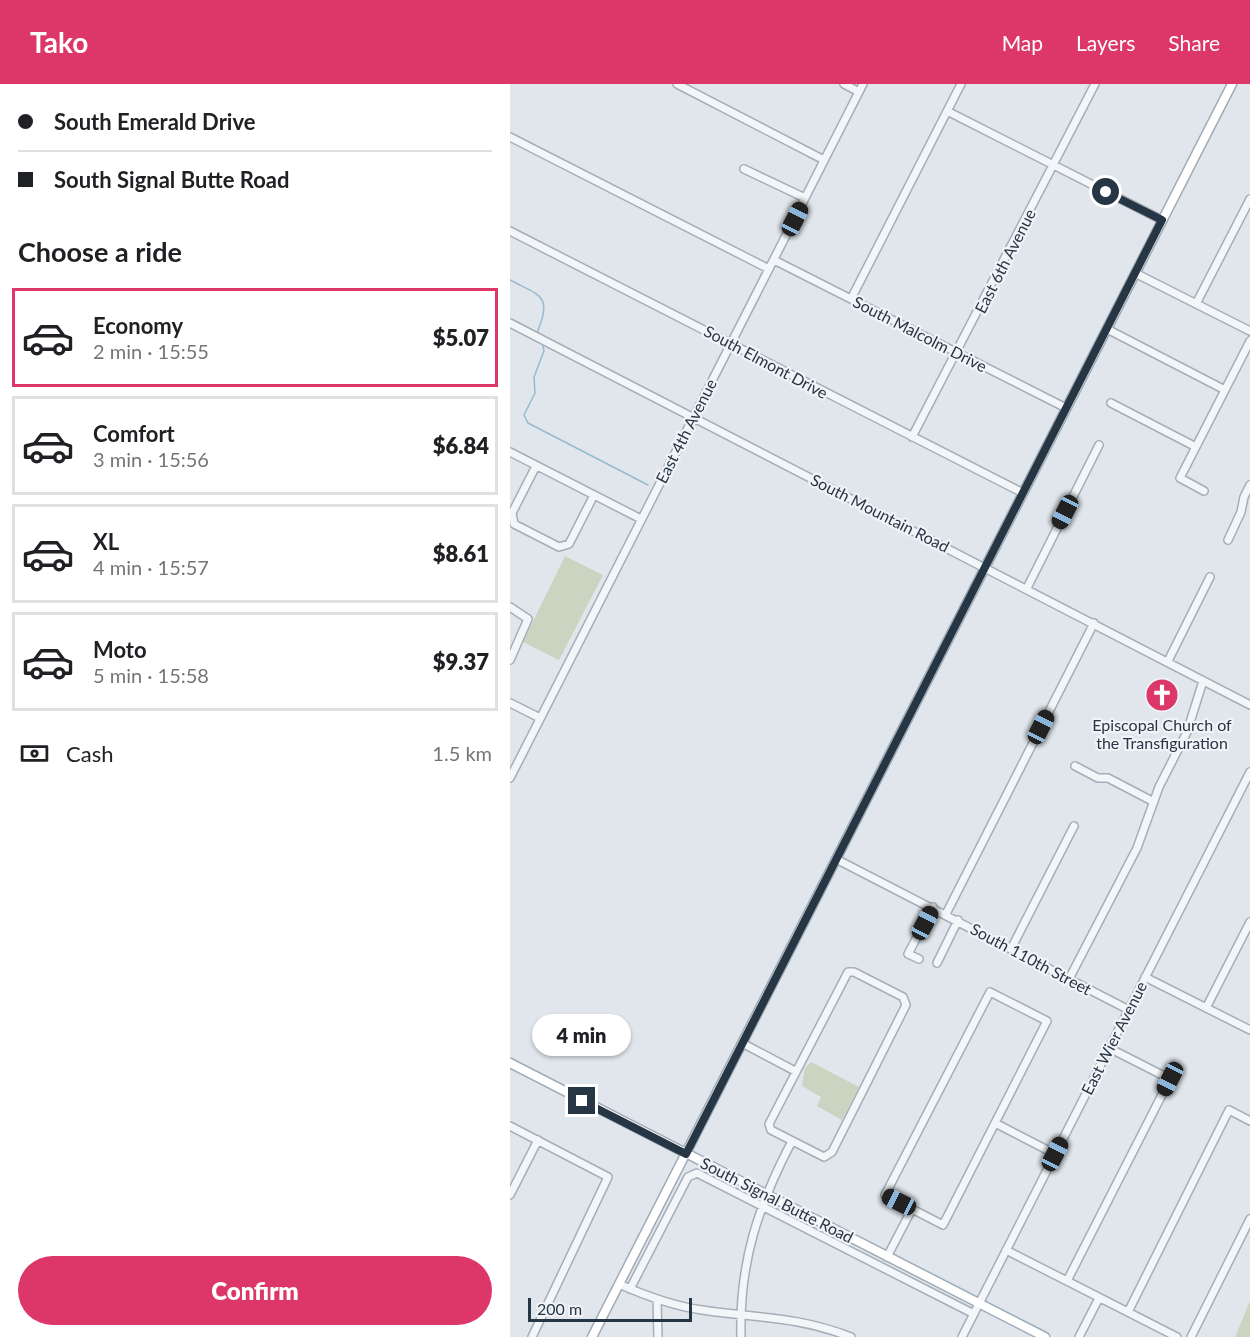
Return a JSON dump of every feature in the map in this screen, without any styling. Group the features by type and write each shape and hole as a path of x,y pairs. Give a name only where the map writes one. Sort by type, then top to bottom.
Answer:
{"main road":[{"path":"592,1337 1232,84"},
{"name":"South Signal Butte Road","path":"510,1063 1045,1337"}],"street":[{"path":"676,84 824,160"},
{"path":"844,84 859,92"},
{"name":"East 4th Avenue","path":"510,778 863,84"},
{"path":"851,299 961,84"},
{"name":"East 6th Avenue","path":"912,437 1095,84"},
{"path":"947,111 1162,220"},
{"path":"510,137 769,269"},
{"path":"744,169 805,198"},
{"path":"1196,304 1250,199"},
{"name":"South Elmont Drive","path":"510,231 1023,493"},
{"name":"South Malcolm Drive","path":"774,260 1066,408"},
{"path":"1136,273 1250,331"},
{"name":"South Mountain Road","path":"510,323 1250,705"},
{"path":"1107,329 1225,390"},
{"path":"1204,491 1180,478 1250,341"},
{"path":"1111,404 1196,447"},
{"path":"1027,588 1099,445"},
{"path":"510,452 641,519"},
{"path":"536,466 512,513 511,520 514,524 559,547 569,544 594,495"},
{"path":"1228,540 1250,485"},
{"path":"1168,661 1210,577"},
{"path":"510,607 528,619 510,660"},
{"path":"946,914 1094,623"},
{"path":"1069,980 1137,848 1154,802 1186,732 1203,681"},
{"path":"510,703 540,718"},
{"path":"1075,766 1098,778 1108,778 1154,802"},
{"name":"East Wier Avenue","path":"962,1337 1250,772"},
{"path":"1011,949 1074,826"},
{"name":"South 110th Street","path":"836,859 1129,1010"},
{"path":"919,959 908,954 933,907"},
{"path":"937,963 958,920"},
{"path":"1206,1008 1250,922"},
{"path":"848,972 864,977 903,997 906,1002 890,1039 827,1157 768,1127 795,1071 848,972"},
{"path":"1145,977 1250,1030"},
{"path":"990,992 1047,1021 995,1123 943,1225 885,1195 990,992"},
{"path":"742,1043 795,1071"},
{"path":"1067,1281 1170,1079 1109,1048"},
{"path":"1128,1312 1230,1110 1250,1121"},
{"path":"995,1123 1055,1154"},
{"path":"510,1126 608,1177 532,1337"},
{"path":"510,1195 538,1140"},
{"path":"741,1337 745,1270 761,1206 792,1141"},
{"name":"South Signal Butte Road","path":"630,1289 692,1173 697,1173 974,1314"},
{"path":"887,1257 912,1209"},
{"path":"1191,1337 1250,1219"},
{"path":"1006,1250 1176,1337"},
{"path":"619,1284 657,1300 702,1310 809,1323 851,1337"},
{"path":"1079,1337 1099,1298"},
{"path":"657,1300 658,1337"}],"green space":[{"path":"565,556 603,575 559,660 523,642"},
{"path":"811,1062 859,1087 842,1120 817,1106 821,1097 802,1086 805,1068"},
{"path":"1250,1301 1250,1337 1235,1337"}],"waterway":[{"path":"510,280 540,297 544,310 538,330 539,335"},
{"path":"542,342 544,351 534,377 535,393 524,415 528,423 648,485"}],"place":[{"name":"Episcopal Church of the Transfiguration","path":"1162,695"}],"route":[{"path":"582,1101 686,1154 1162,220 1106,192"}]}
